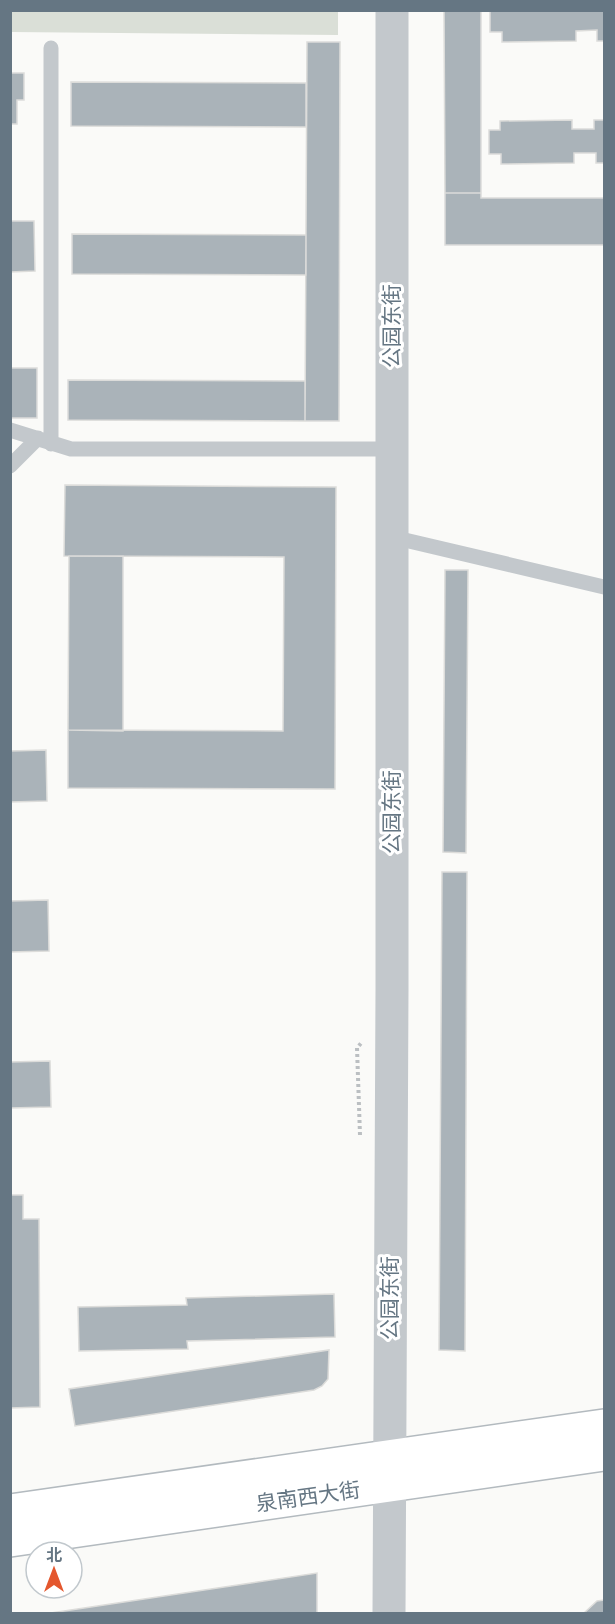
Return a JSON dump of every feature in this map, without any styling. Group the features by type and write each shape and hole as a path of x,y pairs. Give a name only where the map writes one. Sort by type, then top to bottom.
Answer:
{"main road":[{"name":"泉南西大街","path":"10,1540 389,1471 604,1425"},
{"name":"泉南西大街","path":"10,1511 389,1471 604,1454"}],"street":[{"name":"公园东街","path":"389,1614 392,988 392,10"}],"lane":[{"path":"44,441 51,48"},
{"path":"10,430 71,449 392,449"},
{"path":"10,466 44,441"},
{"path":"392,537 604,587"}],"shaded area":[{"path":"11,10 338,11 338,35 11,32"}],"building":[{"path":"444,10 481,10 481,193 445,193"},
{"path":"490,10 604,10 604,41 597,41 597,30 576,31 576,41 502,42 502,32 490,32"},
{"path":"307,42 340,42 339,421 305,421"},
{"path":"10,73 24,73 24,100 17,100 17,124 10,124"},
{"path":"71,82 306,83 306,127 71,126"},
{"path":"572,120 572,129 594,129 594,120 604,120 604,163 596,163 596,153 574,153 574,163 501,164 501,154 489,154 489,130 500,130 500,121"},
{"path":"445,193 481,193 481,198 604,198 604,245 445,245"},
{"path":"10,221 34,221 35,271 10,272"},
{"path":"72,234 306,235 306,275 72,274"},
{"path":"10,368 37,368 37,418 10,418"},
{"path":"68,380 305,381 305,421 68,420"},
{"path":"65,485 336,487 335,789 68,788 68,730 283,731 284,557 64,556"},
{"path":"69,556 123,556 123,731 68,730"},
{"path":"445,570 468,570 466,853 443,852"},
{"path":"46,750 47,801 10,802 10,751"},
{"path":"442,872 467,872 465,1351 439,1350"},
{"path":"48,900 49,951 10,952 10,901"},
{"path":"50,1061 51,1107 10,1108 10,1062"},
{"path":"10,1195 23,1195 23,1219 39,1219 40,1407 10,1408"},
{"path":"334,1294 335,1337 187,1341 188,1349 79,1351 78,1307 187,1305 186,1298"},
{"path":"329,1350 328,1379 314,1390 75,1426 69,1389"},
{"path":"317,1573 317,1614 44,1614"},
{"path":"604,1600 604,1614 583,1614 597,1601"}]}
